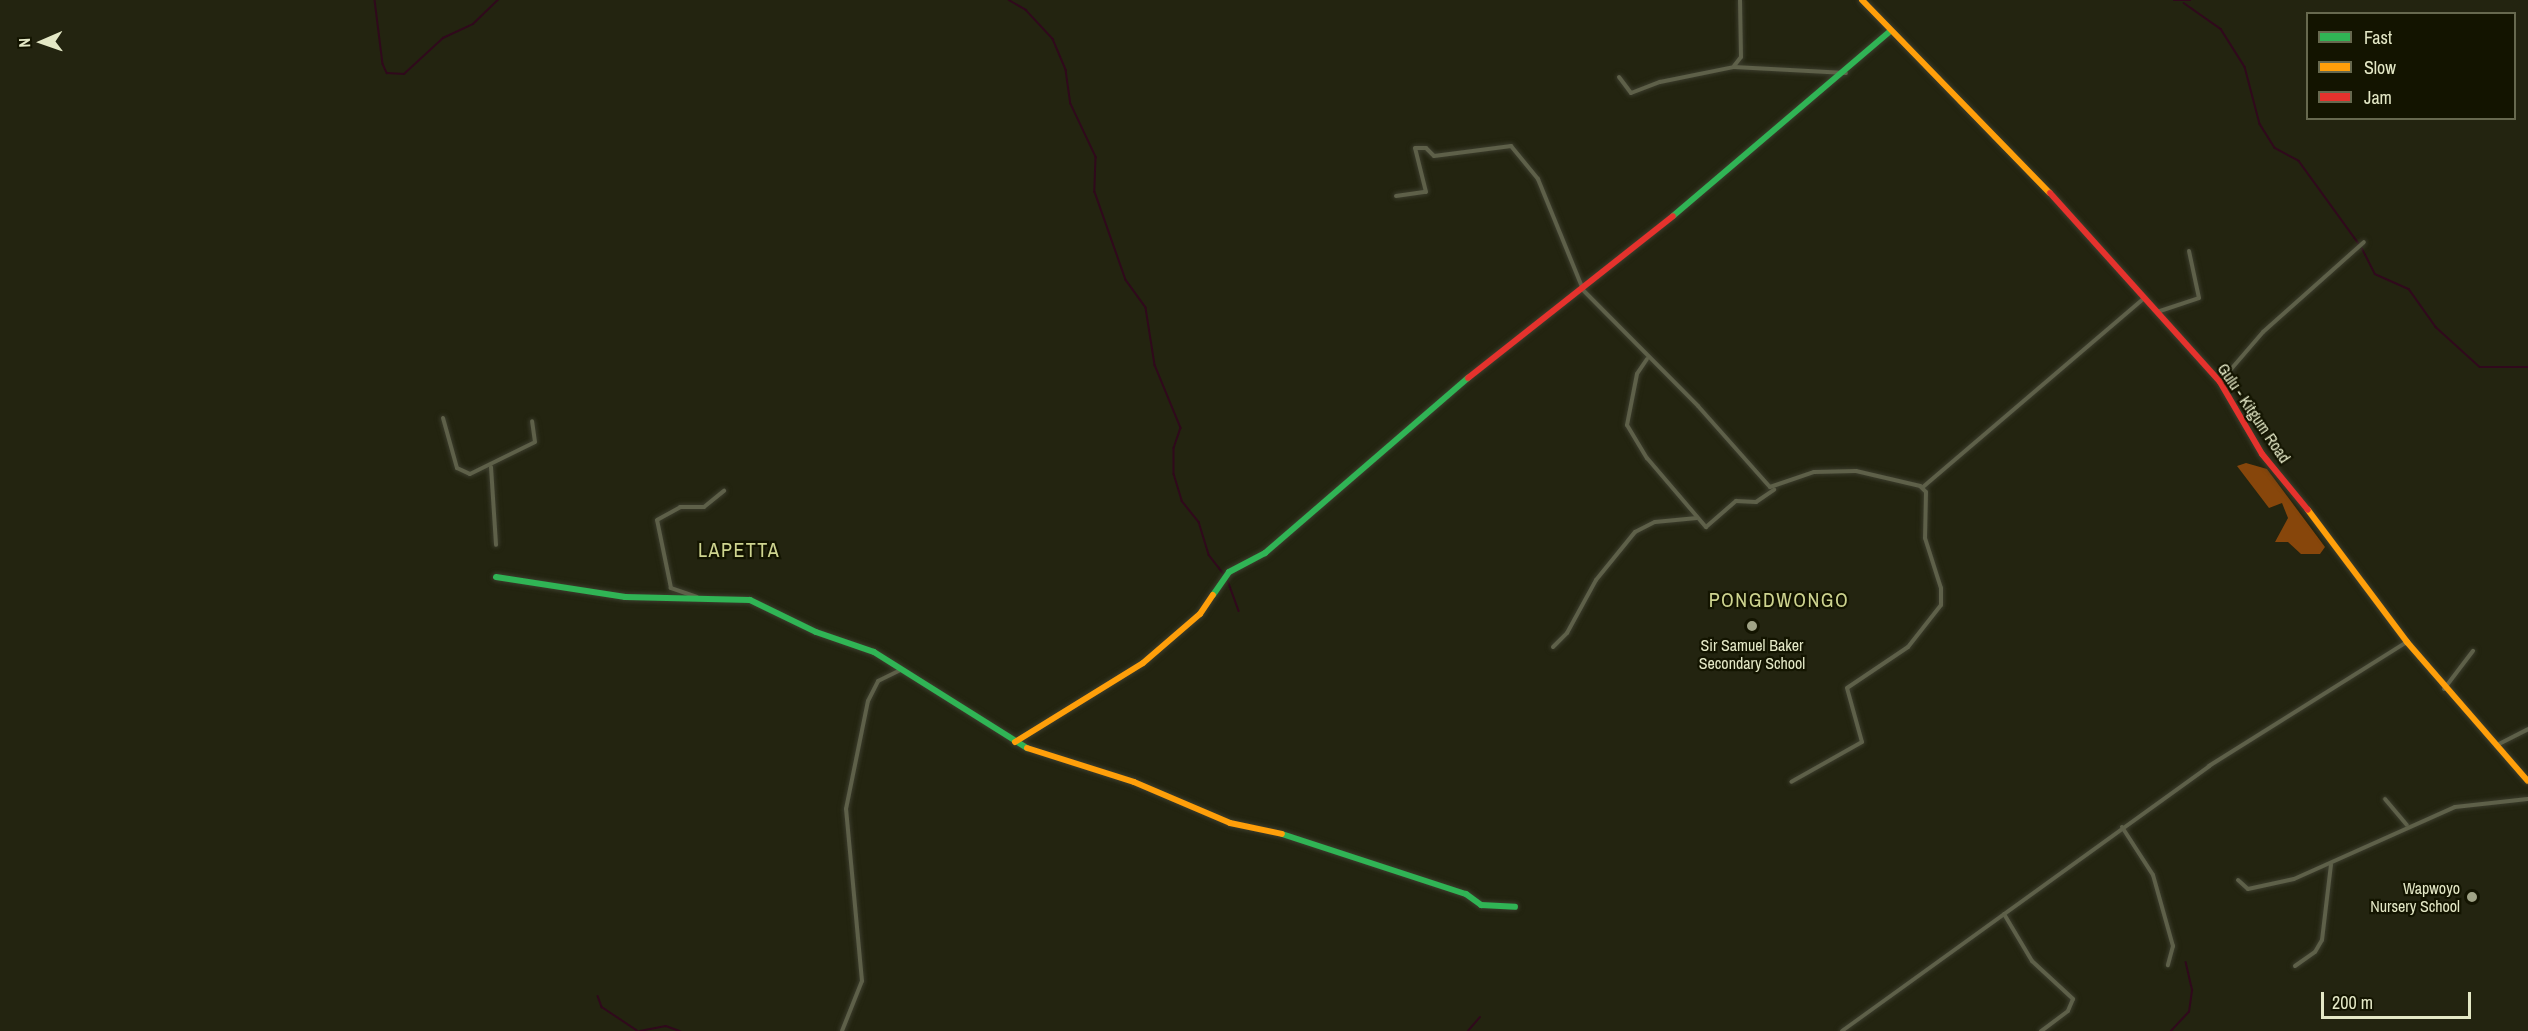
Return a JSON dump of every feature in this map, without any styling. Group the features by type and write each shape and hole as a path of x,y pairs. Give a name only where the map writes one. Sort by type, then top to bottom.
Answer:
{"street":[{"path":"1734,67 1741,57 1740,0"},
{"name":"Gulu - Kitgum Road","path":"1862,0 1890,31 1984,122 2220,382 2262,454 2351,563 2407,642 2444,689 2528,781"},
{"path":"1015,742 1143,663 1200,614 1229,572 1265,553 1432,407 1846,73 1890,31"},
{"path":"1618,77 1631,93 1660,82 1734,67 1846,73"},
{"path":"1396,196 1426,192 1415,148 1426,148 1434,156 1511,146 1538,179 1582,288 1774,490"},
{"path":"2220,382 2263,332 2364,242"},
{"path":"2156,312 2198,300 2189,251"},
{"path":"1923,487 2145,298"},
{"path":"1647,358 1637,374 1627,425 1647,458 1706,527 1736,501 1756,502 1774,490 1814,472 1835,471 1923,487"},
{"path":"443,418 460,472 476,473 535,442 532,421"},
{"path":"491,466 496,545"},
{"path":"1791,782 1862,742 1847,688 1908,646 1941,605 1941,588 1925,538 1923,487"},
{"path":"698,597 671,588 657,519 680,507 705,507 724,491"},
{"path":"1553,647 1567,633 1596,580 1635,532 1655,522 1697,518"},
{"path":"496,577 625,597 750,600 816,632 874,652 987,720 1015,742 1081,769 1134,782 1230,823 1299,838 1329,853 1466,894 1481,905 1515,907"},
{"path":"1842,1031 2122,827 2280,718 2407,642"},
{"path":"2444,689 2474,651"},
{"path":"842,1031 862,981 846,810 868,701 878,681 902,669"},
{"path":"2495,746 2528,729"},
{"path":"2385,799 2407,825"},
{"path":"2238,880 2248,889 2331,865 2407,825 2469,804 2528,799"},
{"path":"2122,827 2153,875 2173,946 2168,965"},
{"path":"2295,966 2315,952 2322,940 2331,865"},
{"path":"2004,914 2032,961 2073,999 2068,1011 2040,1031"}],"shaded area":[{"path":"2246,463 2267,469 2325,547 2320,554 2301,554 2288,542 2275,542 2288,518 2282,503 2269,508 2237,466"}],"waterway":[{"path":"375,0 383,64 387,73 404,74 443,38 473,24 498,0"},
{"path":"1009,0 1026,10 1053,39 1066,70 1071,104 1096,157 1095,192 1126,280 1146,308 1155,365 1181,428 1174,448 1174,474 1182,501 1199,522 1209,555 1224,574"},
{"path":"2174,0 2190,0"},
{"path":"2184,3 2221,29 2245,67 2260,124 2275,148 2299,161 2359,244"},
{"path":"2362,248 2375,274 2409,289 2436,327 2480,367 2528,367"},
{"path":"1227,578 1239,611"},
{"path":"2171,1031 2189,1012 2192,990 2186,963"},
{"path":"598,996 602,1007 638,1031"},
{"path":"1468,1031 1480,1017"},
{"path":"640,1031 666,1026 680,1031"}],"traffic: fast":[{"path":"1673,216 1890,31"},
{"path":"1213,595 1229,572 1265,553 1468,378"},
{"path":"496,577 625,597 750,600 816,632 874,652 1027,748"},
{"path":"1282,834 1466,894 1481,905 1515,907"}],"traffic: slow":[{"path":"1862,0 2050,193"},
{"path":"2308,510 2407,642 2528,781"},
{"path":"1015,742 1143,663 1200,614 1213,595"},
{"path":"1027,748 1134,782 1230,823 1282,834"}],"traffic: jam":[{"path":"2050,193 2220,382 2262,454 2308,510"},
{"path":"1468,378 1673,216"}],"place":[{"name":"Sir Samuel Baker Secondary School","path":"1752,626"},
{"name":"Wapwoyo Nursery School","path":"2472,897"}],"district":[{"name":"LAPETTA","path":"739,549"},
{"name":"PONGDWONGO","path":"1779,599"}]}
